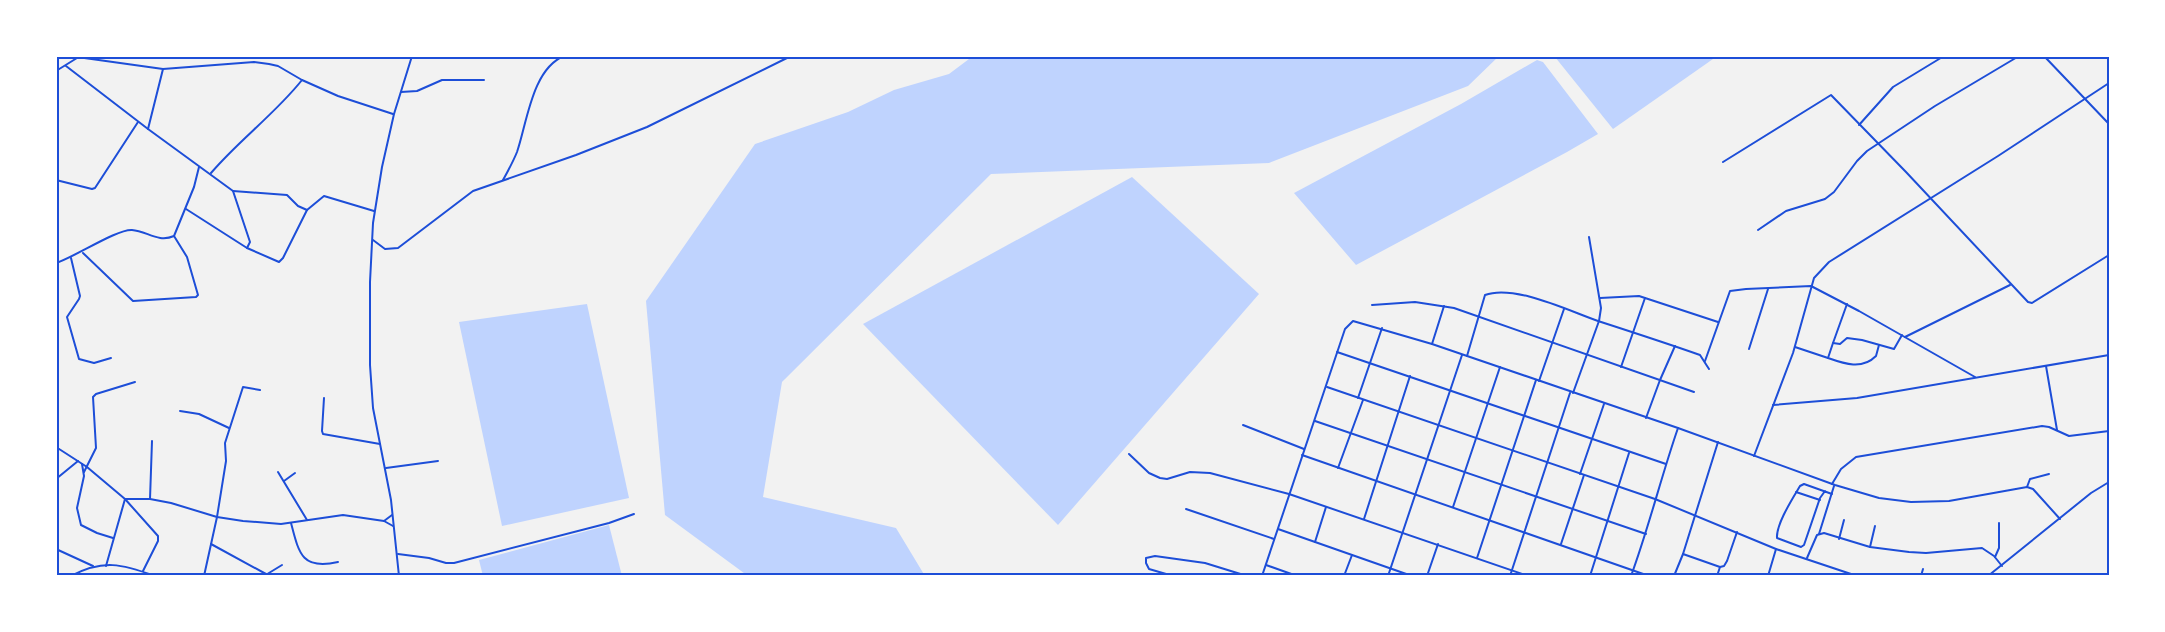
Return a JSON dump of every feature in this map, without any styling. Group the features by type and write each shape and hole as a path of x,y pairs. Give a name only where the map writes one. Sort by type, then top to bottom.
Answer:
{"street":[{"path":"70,56 163,68 254,62 278,66 302,80 338,96 394,114"},
{"path":"56,71 77,58 85,56"},
{"path":"399,576 398,554 386,468 373,408 370,365 370,282 375,212 394,114 412,56"},
{"path":"503,180 517,153 540,80 556,60 564,56"},
{"path":"373,240 384,249 398,248 464,196 647,127 792,56"},
{"path":"1859,125 1893,87 1944,56"},
{"path":"1758,230 1786,211 1824,199 1840,184 1857,160 1935,106 2019,56"},
{"path":"2044,56 2109,124"},
{"path":"66,66 232,191 250,242 247,248"},
{"path":"148,129 163,68"},
{"path":"210,173 227,154 282,104 302,80"},
{"path":"401,92 417,91 442,80 484,80"},
{"path":"1754,456 1794,346 1811,286 1817,272 1829,262 1931,199 2109,83"},
{"path":"1723,162 1831,95 1931,199 2024,300 2032,303 2109,256"},
{"path":"56,180 92,190 95,188 138,122"},
{"path":"174,236 200,166"},
{"path":"232,191 284,194 298,206 307,210"},
{"path":"185,208 247,248 278,262 281,261 307,210 324,196 375,212"},
{"path":"56,263 71,258 115,234 127,230 165,239 174,236"},
{"path":"82,252 133,301 196,297 198,295 187,257 174,236"},
{"path":"1510,576 1558,428 1599,321 1600,298 1589,237"},
{"path":"71,258 80,296 67,317 80,359 94,363 111,358"},
{"path":"1834,343 1840,344 1847,338 1894,349 1903,336 2010,285"},
{"path":"1705,361 1730,292 1734,290 1811,286 1847,304 1975,377"},
{"path":"1749,349 1768,288"},
{"path":"1467,356 1484,297 1491,293 1526,296 1633,331 1700,355 1709,369"},
{"path":"1600,298 1634,295 1650,298 1718,322"},
{"path":"1621,367 1645,298"},
{"path":"1372,305 1415,302 1444,306 1480,316 1694,392"},
{"path":"1828,358 1847,304"},
{"path":"1432,344 1444,306"},
{"path":"1477,558 1523,416 1553,342 1564,309"},
{"path":"1262,576 1345,329 1353,321 1382,328 1462,354 1718,442 1833,484 1879,498 1911,502 1949,500 2027,487 2033,489 2060,519"},
{"path":"1358,398 1382,328"},
{"path":"1794,346 1828,358 1864,365 1876,356 1879,345"},
{"path":"1646,418 1675,346"},
{"path":"1338,352 1629,453 1666,464"},
{"path":"1388,576 1404,532 1448,391 1462,354"},
{"path":"1773,405 1857,398 2109,355"},
{"path":"2046,366 2057,431"},
{"path":"1452,508 1500,367"},
{"path":"1364,519 1410,376"},
{"path":"113,538 80,524 77,508 84,472 96,448 93,397 96,394 135,382"},
{"path":"1326,387 1655,499 1776,549 1857,576"},
{"path":"204,576 218,517 226,461 225,443 241,388 260,390"},
{"path":"324,398 323,434 380,444"},
{"path":"1338,468 1364,400"},
{"path":"1580,474 1604,404"},
{"path":"180,411 199,414 229,428"},
{"path":"1315,421 1535,498 1646,534"},
{"path":"1243,425 1304,449"},
{"path":"1807,558 1819,534 1832,494 1833,484 1841,469 1856,457 2042,426 2073,437 2109,431"},
{"path":"1631,576 1646,534 1678,428"},
{"path":"150,499 152,441"},
{"path":"1674,576 1684,554 1694,515 1718,442"},
{"path":"56,447 87,467 125,499 158,536 158,541 143,571"},
{"path":"1590,576 1629,453"},
{"path":"1130,454 1149,473 1164,479 1190,472 1200,472 1289,494 1528,576"},
{"path":"1302,455 1452,508 1597,556 1649,576"},
{"path":"56,479 78,461"},
{"path":"386,468 438,461"},
{"path":"82,464 84,472"},
{"path":"278,472 307,520"},
{"path":"284,481 295,473"},
{"path":"2027,487 2030,479 2048,474"},
{"path":"1561,544 1584,475"},
{"path":"1988,576 2091,493 2109,482"},
{"path":"1825,491 1804,545 1801,546 1777,538 1788,505 1800,486 1803,484 1825,491 1832,494"},
{"path":"1796,492 1820,500"},
{"path":"125,499 150,499 218,517 266,523 291,523 343,515 384,521 393,526"},
{"path":"106,566 125,499"},
{"path":"1315,542 1326,507"},
{"path":"1186,509 1274,539"},
{"path":"384,521 393,514"},
{"path":"398,554 428,558 446,564 454,563 609,523 634,514"},
{"path":"1839,539 1844,520"},
{"path":"291,523 298,548 305,560 318,565 338,562"},
{"path":"1995,557 1999,548 1999,523"},
{"path":"1870,547 1875,526"},
{"path":"1278,529 1412,576"},
{"path":"1717,576 1720,567 1724,566 1727,561 1736,532"},
{"path":"1819,534 1892,551 1926,553 1982,548 1995,557 2002,566"},
{"path":"211,544 265,575 282,565"},
{"path":"1427,576 1438,544"},
{"path":"56,549 93,566"},
{"path":"1768,576 1776,549"},
{"path":"1684,554 1720,567"},
{"path":"1344,576 1352,555"},
{"path":"1173,576 1149,569 1145,559 1152,556 1205,563 1247,576"},
{"path":"1266,565 1297,576"},
{"path":"71,576 93,566 124,566 155,576"},
{"path":"1922,576 1923,569"}],"water":[{"path":"973,56 1499,56 1468,86 1269,163 991,174 782,382 763,497 896,528 925,576 748,576 665,515 646,301 755,144 848,112 894,90 949,74"},
{"path":"1712,56 1713,59 1613,129 1555,57"},
{"path":"1537,60 1543,62 1598,134 1356,265 1294,193 1461,104"},
{"path":"1132,177 1259,294 1058,525 863,324"},
{"path":"587,304 629,498 502,526 459,322"},
{"path":"609,525 622,576 483,576 479,560"}]}
